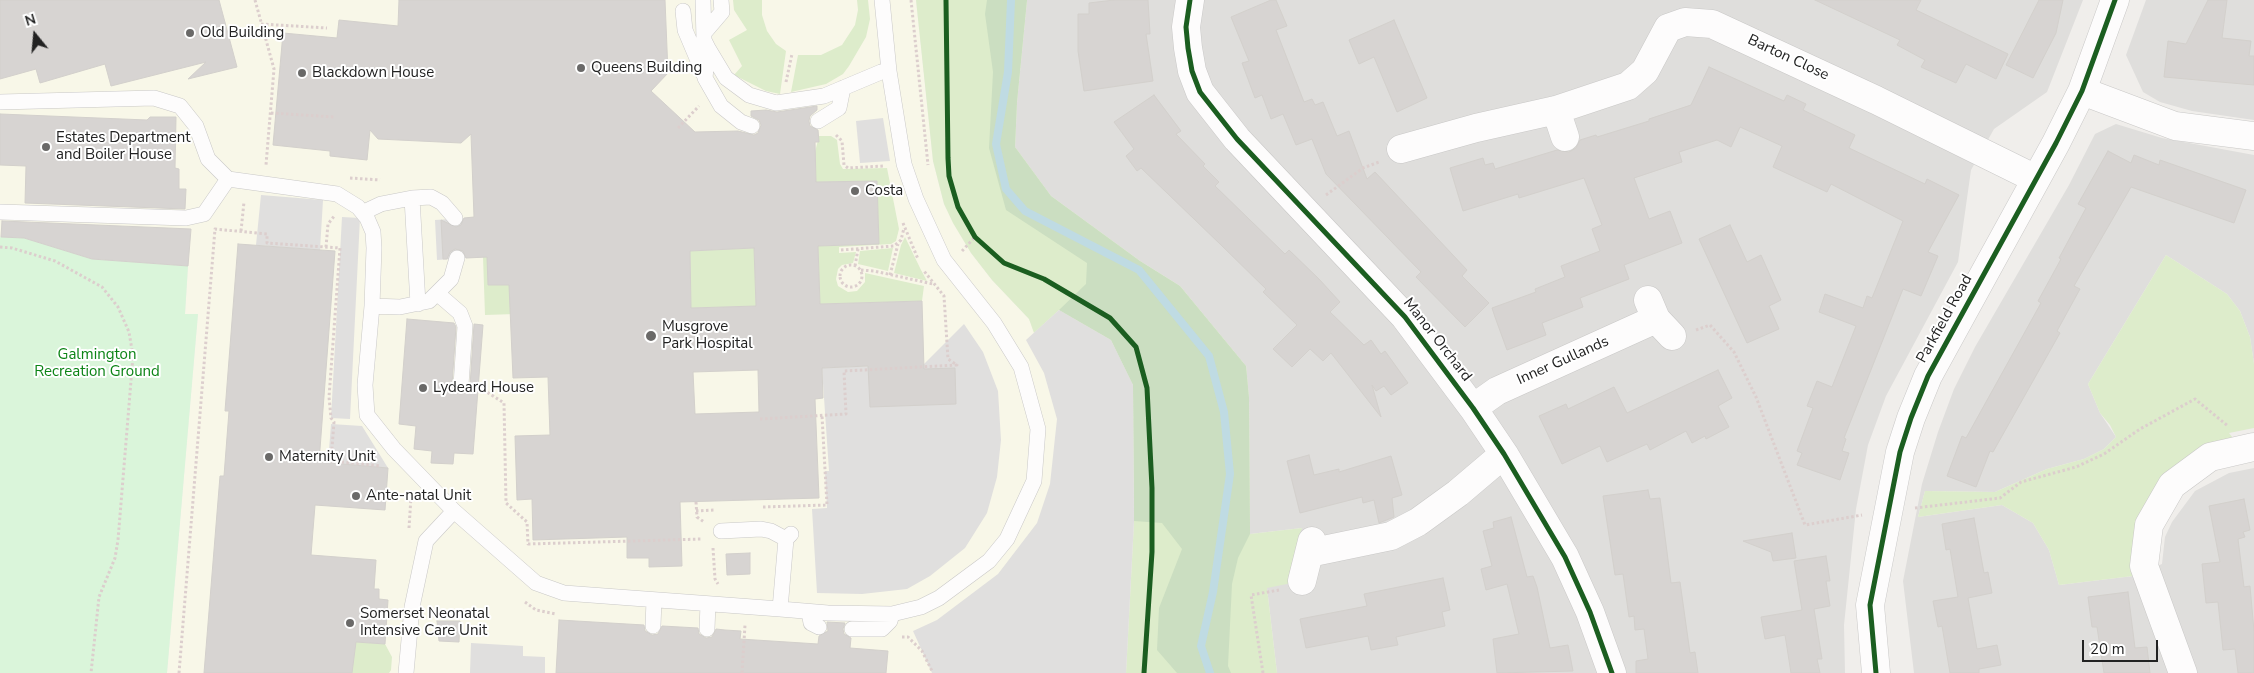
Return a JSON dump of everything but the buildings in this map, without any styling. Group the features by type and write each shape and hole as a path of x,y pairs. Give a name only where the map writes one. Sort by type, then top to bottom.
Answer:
{"street":[{"name":"Manor Orchard","path":"1190,0 1186,27 1188,48 1192,72 1200,92 1237,139 1405,317 1473,408 1504,454 1565,557 1590,612 1612,673"},
{"name":"Parkfield Road","path":"1876,673 1870,606 1900,452 1911,418 1928,376 2082,91 2115,0"},
{"name":"Barton Close","path":"1401,149 1476,128 1556,110 1628,86 1645,71 1668,28 1685,22 1712,24 1876,100 2036,179"},
{"path":"2082,91 2175,126 2254,136"},
{"path":"1556,110 1564,137"},
{"name":"Inner Gullands","path":"1473,408 1497,391 1659,318"},
{"path":"2183,673 2144,566 2149,526 2172,485 2210,457 2251,448"},
{"path":"1302,582 1310,547 1391,536 1418,522 1458,493 1504,454"}],"lane":[{"path":"703,0 706,40 705,78"},
{"path":"706,40 722,12 721,0"},
{"path":"0,102 154,98 180,106 196,126 208,159 228,179 337,194 364,212 372,232 374,248 372,306 365,385 367,415 394,449 454,511 536,583 564,593 809,612 892,614 921,607 939,598 972,576 1002,546 1024,506 1034,481 1038,429 1021,367 994,324 974,301 944,260 916,199 904,164 889,71 882,0"},
{"path":"752,126 741,122 721,106 705,78 690,44 683,14 692,30 706,40 726,78 748,95 776,103 824,96 881,72 889,71"},
{"path":"818,121 839,108 844,88"},
{"path":"0,212 186,218 204,214 228,179"},
{"path":"364,212 380,204 412,198 431,197 442,203 455,218"},
{"path":"412,198 418,304"},
{"path":"372,306 400,307 429,301 451,279 457,258"},
{"path":"438,294 460,313 465,326 462,385"},
{"path":"406,673 412,607 426,542 454,511"},
{"path":"721,531 761,529 789,536 780,609"},
{"path":"653,626 654,600"},
{"path":"707,629 715,605"},
{"path":"809,612 811,623 820,627"},
{"path":"852,629 882,629 890,621 892,614"}],"path":[{"path":"241,231 245,200 264,183 274,69 255,0"},
{"path":"911,0 929,169"},
{"path":"261,24 327,28"},
{"path":"270,113 334,117"},
{"path":"829,132 837,135 842,141 844,165 848,168 889,167"},
{"path":"1305,211 1363,168 1391,158 1401,149"},
{"path":"902,220 920,262"},
{"path":"890,275 904,228"},
{"path":"179,673 215,229"},
{"path":"971,230 982,244"},
{"path":"841,250 890,246 898,243"},
{"path":"959,244 963,250"},
{"path":"0,248 12,248 55,261 102,287 118,306 129,332 133,356 118,540 115,558 99,597 91,673"},
{"path":"855,266 858,249"},
{"path":"860,270 862,277 859,284 854,287 844,285 840,279 842,269 849,266 855,266 860,270 933,284"},
{"path":"760,420 846,414 844,371 957,366 948,359 944,296 923,269"},
{"path":"1659,318 1710,325 1734,352 1756,397 1805,525 1888,510 2000,498 2021,482 2076,467 2104,454 2140,429 2195,399 2251,448"},
{"path":"462,385 481,387 504,403 506,503 528,522 528,544 703,539"},
{"path":"762,507 827,504 822,416"},
{"path":"696,502 697,517 707,524"},
{"path":"696,511 724,509"},
{"path":"713,546 714,579 722,591 715,605"},
{"path":"1263,673 1251,595 1292,588 1302,582"},
{"path":"742,673 745,624"},
{"path":"899,636 908,637 922,651 932,672"}],"shaded area":[{"name":"Musgrove Park Hospital","path":"0,0 916,0 933,161 944,204 971,253 992,280 1029,319 1035,333 1126,673 167,673 198,314 185,314 188,266 92,259 24,238 0,237"},
{"path":"1027,0 2083,0 2047,92 1994,129 1971,170 1958,262 1886,396 1868,445 1856,509 1844,625 1845,673 1277,673 1267,588 1302,528 1250,534 1249,398 1246,366 1180,286 1140,261 1051,196 1015,147 1017,102"},
{"path":"2146,0 2254,0 2254,120 2192,111 2160,102 2143,92 2126,55"},
{"path":"883,118 890,161 860,163 856,121"},
{"path":"2116,124 2162,138 2254,155 2254,364 2250,337 2240,311 2227,294 2166,255 2088,384 2100,413 2116,437 2104,449 2084,459 2047,469 1995,492 1925,491 1918,517 2002,505 2033,523 2049,550 2059,585 2133,576 2162,564 2165,537 2172,522 2195,491 2229,473 2254,468 2254,673 1914,673 1903,581 1922,484 1938,432 1954,389 1975,347 2069,185 2095,134"},
{"path":"261,195 323,200 320,250 256,245"},
{"path":"342,217 360,218 350,419 331,418"},
{"path":"482,217 483,257 437,260 435,220"},
{"path":"1059,310 1111,340 1133,385 1134,521 1126,673 932,673 913,631 937,620 998,574 1037,523 1050,484 1057,419 1044,373 1026,340"},
{"path":"964,324 983,352 998,391 1001,440 997,477 987,513 965,548 930,576 907,589 862,594 817,593 812,509 827,508 825,471 829,471 822,368 924,364"},
{"path":"331,424 362,426 388,468 328,463"},
{"path":"471,643 523,646 523,656 545,657 545,673 470,673"}],"green space":[{"path":"733,0 762,0 762,15 767,31 776,44 786,51 780,94 766,91 734,75 742,66 729,40 747,30 734,10"},
{"path":"857,0 868,0 870,19 866,37 849,66 843,74 826,84 791,92 798,55 821,55 842,45 855,25 858,10"},
{"path":"916,0 1027,0 1017,102 1015,147 1051,196 1140,261 1180,286 1246,366 1249,398 1250,534 1302,528 1292,583 1267,588 1277,673 1126,673 1134,521 1133,385 1059,310 1034,333 1029,319 992,280 971,253 953,223 944,204 933,161"},
{"path":"987,0 1027,0 1017,102 1015,147 1051,196 1140,261 1180,286 1246,366 1249,398 1250,534 1238,558 1232,584 1228,666 1231,673 1177,673 1157,650 1159,608 1182,549 1162,523 1134,521 1133,385 1111,340 1059,310 1086,284 1087,263 1006,210 989,148 993,72 985,14"},
{"path":"819,136 831,136 837,140 840,164 843,169 887,168 899,229 896,241 891,244 839,247 839,253 856,252 853,263 842,265 838,269 836,279 838,286 848,292 857,291 865,282 865,273 924,286 922,301 820,304 818,246 879,244 877,181 816,182 815,152"},
{"name":"Galmington Recreation Ground","path":"0,237 24,238 92,259 188,266 185,314 198,314 167,673 0,673"},
{"path":"905,237 921,270 927,281 894,273"},
{"path":"754,248 756,306 691,308 690,251"},
{"path":"893,248 888,271 858,264 860,251"},
{"path":"544,255 546,313 485,315 483,257"},
{"path":"2166,255 2227,294 2240,311 2250,337 2254,364 2254,428 2229,433 2233,438 2161,480 2146,502 2136,526 2133,576 2059,585 2049,550 2033,523 2002,505 1918,517 1925,491 1995,492 2047,469 2084,459 2104,449 2116,437 2110,425 2100,413 2088,384"},
{"path":"341,641 385,644 392,657 391,670 389,673 352,673"}],"waterway":[{"path":"1011,0 1008,72 996,144 1006,189 1025,211 1139,270 1209,356 1224,412 1230,474 1213,592 1201,646 1210,673"}],"cycle path":[{"path":"946,0 949,176 958,207 975,237 1004,263 1044,279 1110,318 1136,347 1147,388 1152,488 1152,552 1144,673"},
{"path":"1190,0 1186,27 1188,48 1192,71 1200,92 1237,139 1405,317 1473,408 1504,454 1565,557 1590,612 1612,673"},
{"path":"1876,673 1870,605 1900,452 1911,418 1928,376 2056,143 2082,91 2115,0"}],"place":[{"name":"Old Building","path":"190,33"},
{"name":"Queens Building","path":"581,68"},
{"name":"Blackdown House","path":"302,73"},
{"name":"Estates Department and Boiler House","path":"46,147"},
{"name":"Costa","path":"855,191"},
{"name":"Musgrove Park Hospital","path":"651,336"},
{"name":"Lydeard House","path":"423,388"},
{"name":"Maternity Unit","path":"269,457"},
{"name":"Ante-natal Unit","path":"356,496"},
{"name":"Somerset Neonatal Intensive Care Unit","path":"350,623"}]}
